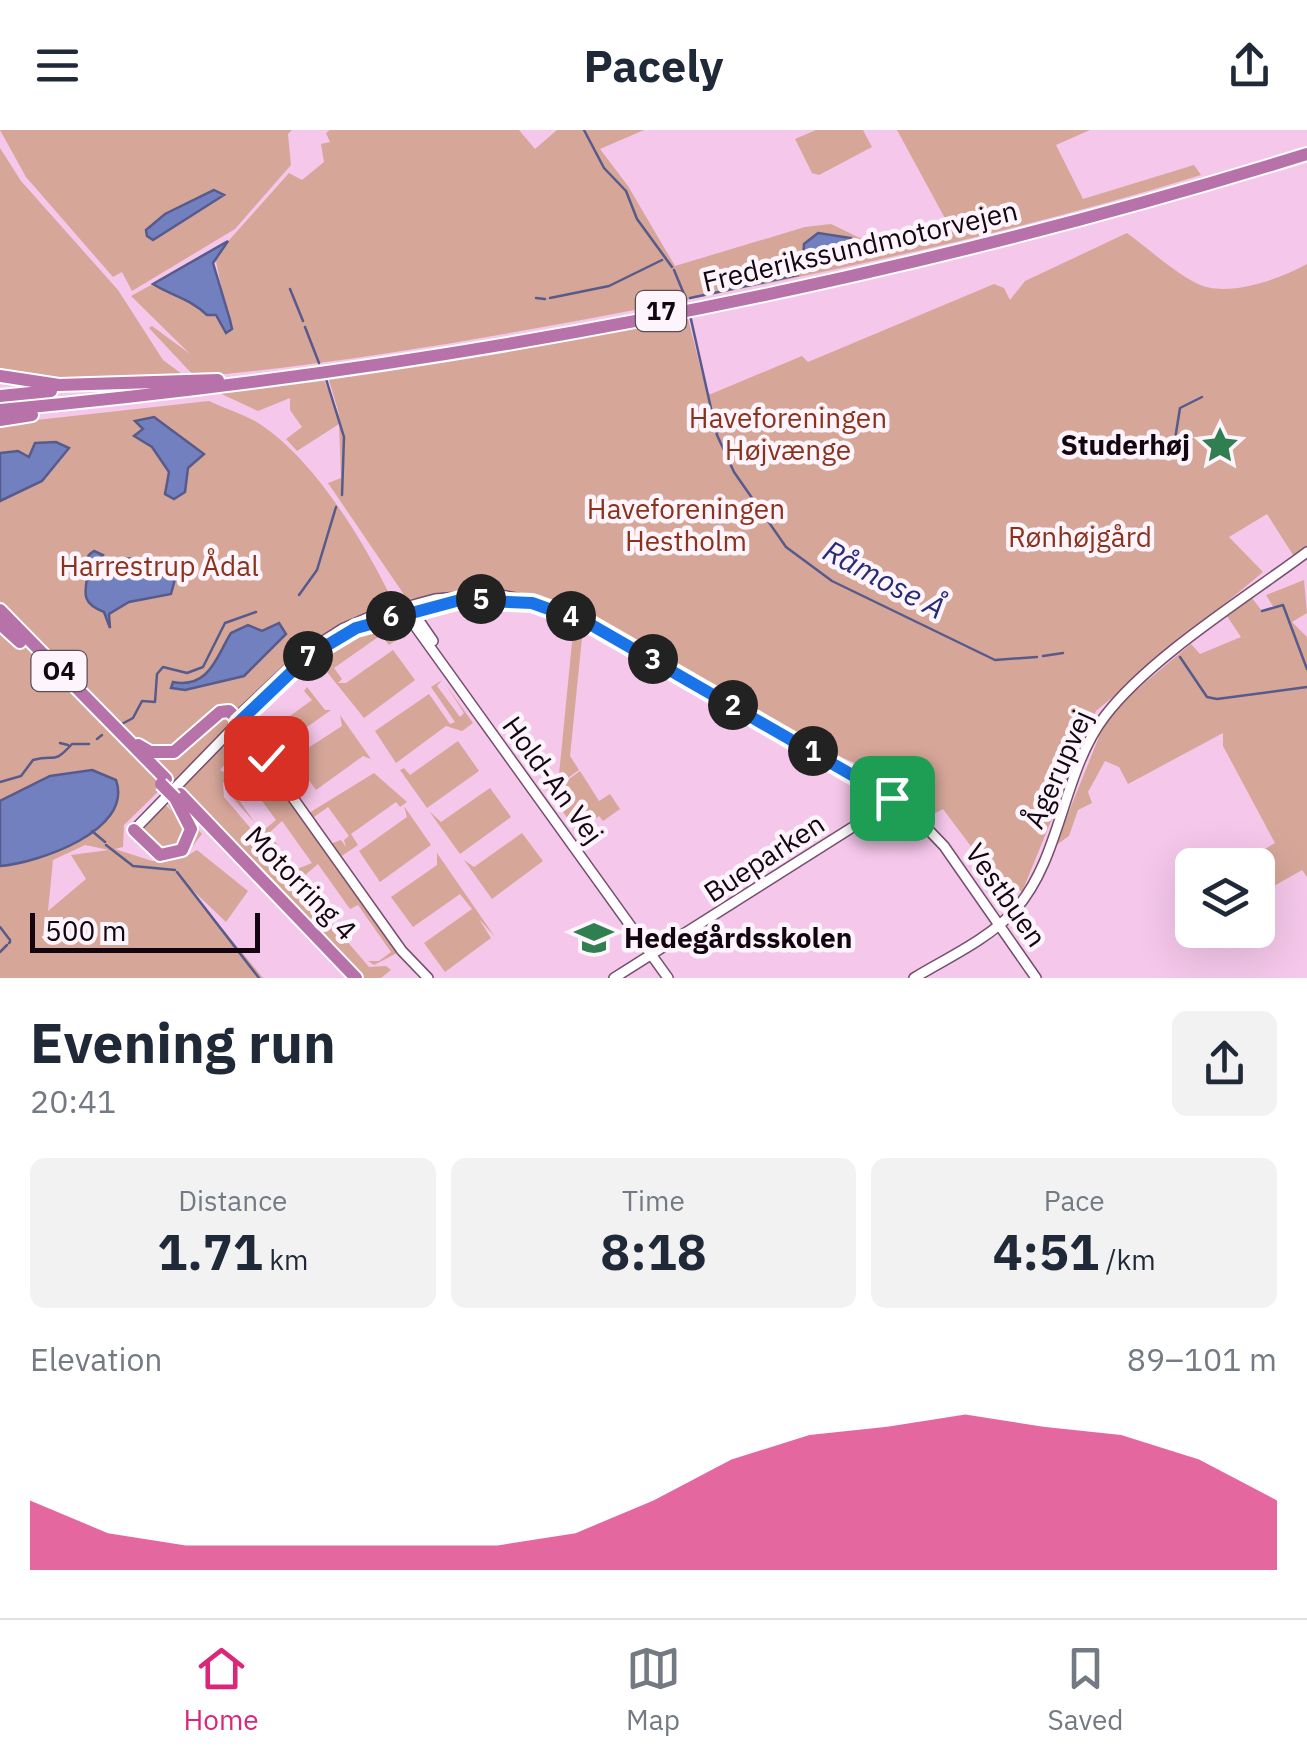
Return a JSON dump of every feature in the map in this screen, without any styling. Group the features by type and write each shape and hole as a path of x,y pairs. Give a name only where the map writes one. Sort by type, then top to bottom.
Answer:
{"highway":[{"name":"Frederikssundmotorvejen","path":"0,399 218,380 528,336 796,283 1108,206 1307,150"},
{"name":"Frederikssundmotorvejen","path":"0,415 382,365 715,306 1016,236 1307,150"},
{"path":"0,376 44,385 218,380"},
{"path":"0,399 108,385"},
{"path":"0,415 133,397"},
{"name":"Motorring 4","path":"0,610 163,782"},
{"name":"Motorring 4","path":"0,622 356,978"},
{"name":"O4","path":"119,732 162,754 186,744 220,712 229,711 237,721"},
{"path":"134,830 160,854 182,850 191,828 177,796"},
{"name":"Motorring 4","path":"177,796 348,978"}],"street":[{"name":"Ågerupvej","path":"914,978 997,926 1029,890 1092,736 1113,706 1206,626 1307,552"},
{"name":"Vestbuen","path":"134,830 237,721 324,639 357,622 407,609 460,600 496,599 565,613 894,796 928,833 1034,978"},
{"name":"Hold-An Vej","path":"407,609 670,978"},
{"path":"237,721 402,951 428,978"},
{"name":"Bueparken","path":"614,978 882,809 894,796"}],"green space":[{"path":"0,130 292,130 288,134 291,165 235,229 132,291 122,272 113,277 26,177"},
{"path":"519,130 535,149 557,130 644,130 600,149 628,186 675,266 805,227 831,224 860,238 869,234 874,245 916,226 921,236 947,222 897,130 1090,130 1056,145 1083,199 1194,165 1201,175 996,232 720,293 423,348 195,377 149,328 152,326 190,354 131,296 153,284 207,314 216,315 225,333 230,331 215,256 289,173 302,180 324,162 321,144 330,142 326,133"},
{"path":"816,130 863,130 872,147 819,175 812,173 795,139"},
{"path":"0,148 21,181 118,290 163,360 186,377 46,381 0,370"},
{"path":"1127,233 1178,272 1208,287 1253,285 1307,264 1307,546 1295,558 1267,514 1229,537 1263,572 1096,711 1022,892 976,853 943,809 932,815 899,781 838,756 574,608 499,591 407,599 328,483 341,478 339,424 297,451 286,439 302,427 290,410 290,398 258,411 217,392 323,378 340,417 328,377 687,315 707,393 711,394 802,356 808,362 994,284 1004,288 1010,300 1025,281"},
{"name":"Harrestrup Ådal","path":"209,401 248,417 275,435 316,477 352,528 394,604 321,638 279,671 176,784 171,779 124,825 123,847 115,849 152,861 181,859 172,857 192,822 202,834 183,858 197,850 248,891 226,922 183,881 263,978 0,978 0,424","holes":["85,845 109,850 71,855 86,879 48,911 53,860"]},
{"path":"1304,580 1307,613 1292,622 1307,637 1307,877 1302,870 1275,885 1275,848 1267,848 1275,843 1223,746 1223,733 1128,784 1119,767 1105,761 1088,792 1092,803 1078,810 1069,836 1055,846 1103,727 1117,706 1191,644 1200,654 1241,637 1227,616 1252,598 1262,611 1274,608 1266,595"},
{"path":"398,619 414,628 389,645 381,635 334,668 342,679 338,683 346,683 393,650 415,680 364,718 315,657 350,635"},
{"path":"574,622 589,627 582,638 570,756 579,770 558,785"},
{"path":"442,680 437,686 460,717 464,713 446,685 473,723 462,731 446,726 396,763 375,731 429,694 450,724 455,722 431,687"},
{"path":"307,687 325,710 331,710 286,742 289,748 272,760 257,740 269,731 280,743 284,740 275,727 312,700 304,691"},
{"path":"340,715 371,759 363,756 316,790 294,760 282,772 296,795 277,768 342,726"},
{"path":"458,741 479,771 427,808 400,770 404,768 410,775"},
{"path":"221,745 232,757 220,770 231,776 223,783 224,797 369,967 386,966 391,970 381,978 361,978 326,935 179,787"},
{"path":"261,758 399,952 374,965 368,961 379,961 391,952 358,905 350,909 318,864 305,875 328,909 325,911 292,871 312,863 282,821 269,833 294,869 255,827 265,829 276,820 246,779 237,778 240,783 232,790 255,823 225,789 229,781"},
{"path":"580,771 599,801 610,794 620,809 603,821 599,816 577,832 550,793"},
{"path":"374,773 407,802 400,807 396,802 351,834 358,845 340,857 330,844 341,840 346,847 344,840 349,836 328,807 314,817 329,841 309,813"},
{"path":"490,788 511,817 460,854 429,811 441,822"},
{"path":"172,802 182,813 187,842 160,853 138,833 164,804 172,811 168,805"},
{"path":"404,806 431,845 380,882 359,851 407,817"},
{"path":"522,833 543,861 492,899 464,860 474,867"},
{"path":"437,853 495,937 479,919 491,938 445,972 424,943 472,909 460,894 413,927 391,897 437,865"}],"water":[{"path":"214,190 224,195 153,240 147,236 146,230 165,214"},
{"path":"818,233 851,238 853,252 822,264 803,260 804,244"},
{"path":"228,241 213,263 232,329 226,333 216,315 207,315 153,284"},
{"path":"154,417 204,454 188,468 185,492 174,499 165,494 169,472 152,447 134,436 143,429 135,421"},
{"path":"56,442 69,448 42,481 0,501 0,453 18,451 29,457 35,443"},
{"path":"94,551 103,555 98,563 129,559 159,565 175,579 171,594 129,602 109,614 110,628 104,612 91,605 86,596 88,558"},
{"path":"279,623 286,634 244,676 185,690 171,688 173,682 186,683 204,675 231,633 248,625 262,631"},
{"path":"92,770 116,780 118,798 111,815 97,829 58,851 0,866 0,801 50,776"}],"waterway":[{"path":"584,130 604,168 626,191 637,219 672,267"},
{"path":"550,298 609,286 662,260"},
{"name":"Råmose Å","path":"674,270 686,299"},
{"path":"690,298 798,275"},
{"path":"290,289 303,321"},
{"path":"536,298 545,299"},
{"name":"Råmose Å","path":"690,315 717,435 734,472 786,547 832,581 995,660 1037,657"},
{"path":"305,327 319,363"},
{"path":"326,379 344,437 342,495"},
{"path":"1173,452 1180,408 1202,397"},
{"path":"299,595 317,570 336,507"},
{"path":"1262,611 1283,605 1307,669"},
{"path":"120,725 133,718 142,701 155,702 157,674 163,667 187,673 203,667 225,623 256,612"},
{"name":"Råmose Å","path":"1043,656 1063,653"},
{"name":"Råmose Å","path":"1180,657 1207,697 1307,687"},
{"path":"97,739 102,735"},
{"path":"60,743 68,745"},
{"path":"0,782 21,776 33,760 57,757 72,744 89,744"},
{"path":"92,831 105,842"},
{"path":"106,845 133,866 175,870"},
{"path":"177,872 259,978"},
{"path":"0,927 10,940"},
{"path":"0,952 7,945"}],"place":[{"name":"Studerhøj","path":"1220,445"},
{"name":"Hedegårdsskolen","path":"594,938"}],"route":[{"path":"266,758 238,723 290,670 320,648 376,620 435,604 496,599 532,603 588,623 892,798"}],"park label":[{"name":"Haveforeningen Højvænge","path":"788,434"},
{"name":"Haveforeningen Hestholm","path":"686,525"},
{"name":"Rønhøjgård","path":"1080,537"}]}
